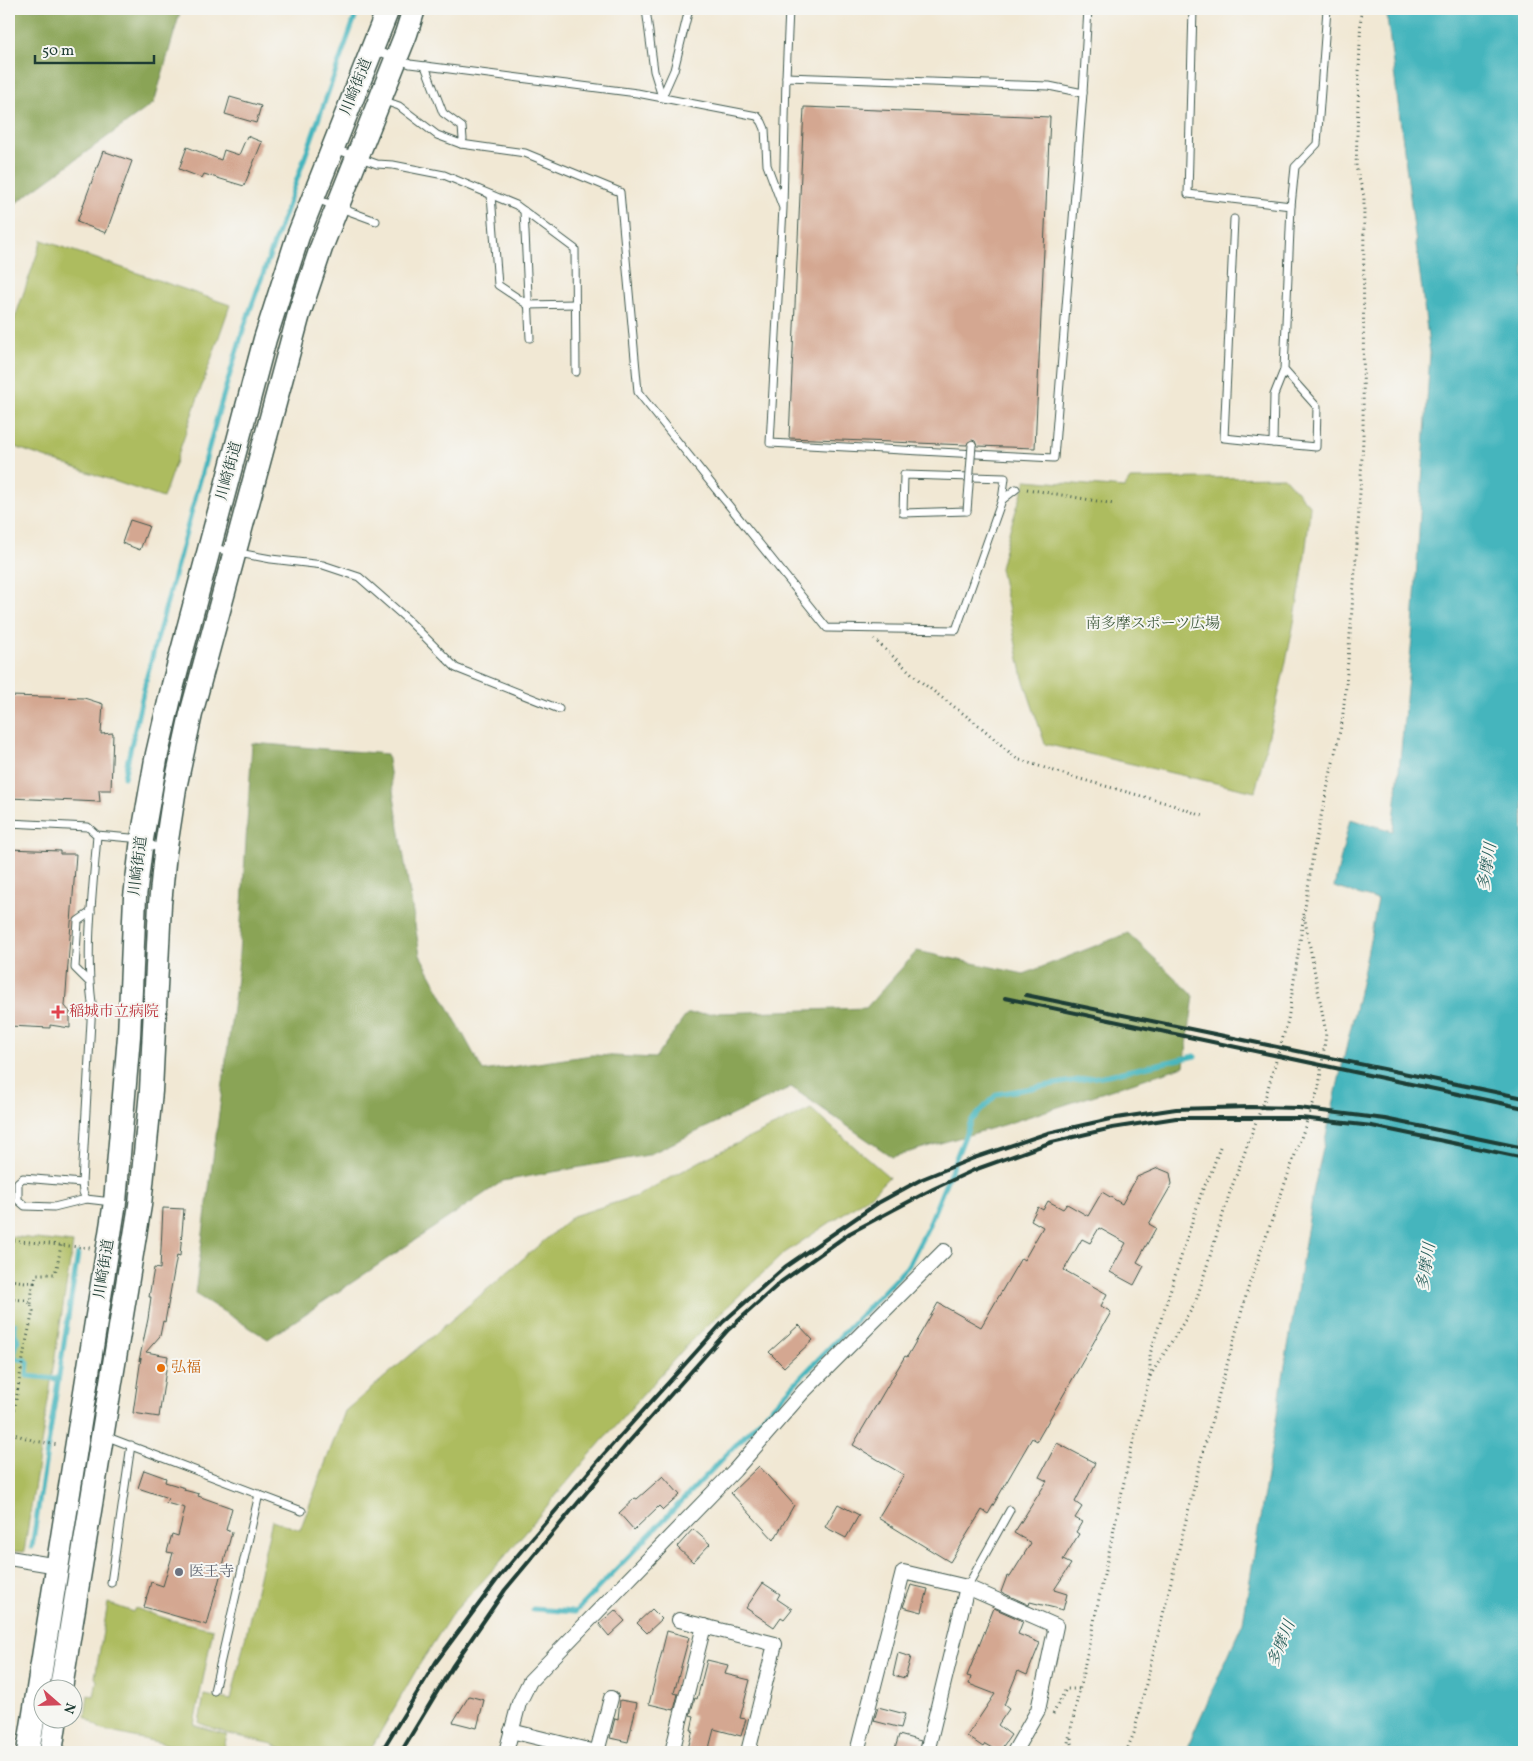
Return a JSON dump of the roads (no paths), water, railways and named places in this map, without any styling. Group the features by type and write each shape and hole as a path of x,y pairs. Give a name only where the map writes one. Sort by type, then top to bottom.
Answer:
{"main road":[{"name":"川崎街道","path":"28,1752 115,1202 127,1063 135,897 142,839 155,763 165,717 265,339 287,269 313,198 388,9"},
{"name":"川崎街道","path":"63,1678 140,1204 151,1091 160,904 165,853 175,788 191,714 299,314 321,248 414,9"},
{"path":"115,1202 140,1204"},
{"path":"79,1431 102,1435"},
{"path":"52,1752 55,1728"}],"street":[{"path":"506,1752 519,1703 530,1681 735,1470 804,1392 944,1251"},
{"path":"9,1558 58,1566"},
{"path":"856,1752 904,1572 967,1587 1056,1626 1038,1710 1014,1752"},
{"path":"927,1752 967,1587"},
{"path":"679,1620 776,1644 748,1752"},
{"path":"672,1752 704,1626"},
{"path":"511,1731 596,1752 610,1698"}],"lane":[{"path":"646,9 654,71 662,97"},
{"path":"662,97 674,70 690,9"},
{"path":"789,9 783,208 770,443 1054,458 1088,9"},
{"path":"1192,9 1188,194 1291,206"},
{"path":"1273,443 1274,395 1284,370 1291,206 1295,167 1317,144 1327,9"},
{"path":"372,49 410,64 662,97 757,116 765,129 767,165 783,208"},
{"path":"425,66 443,113 462,127 463,139 461,144"},
{"path":"786,77 1049,86 1083,93"},
{"path":"380,99 399,106 437,135 461,144 525,153 620,192 638,392 827,628 956,630 1002,500 1005,478 904,475 903,513 968,512 972,446"},
{"path":"333,148 377,164 444,175 516,205 574,249 576,372"},
{"path":"491,195 498,285 528,305 575,304"},
{"path":"313,198 376,221"},
{"path":"524,211 530,338"},
{"path":"1234,219 1224,438 1316,448 1317,407 1284,370"},
{"path":"1002,500 1016,489"},
{"path":"210,547 271,559 323,565 359,577 408,620 456,668 559,709"},
{"path":"9,823 88,827 97,836 142,839 165,853"},
{"path":"86,1199 82,1192 82,1183 92,1003 89,982 97,836"},
{"path":"89,982 75,968 78,920 92,912"},
{"path":"82,1183 24,1178 18,1182 18,1200 24,1206 54,1207 86,1199 115,1202"},
{"path":"102,1435 302,1511"},
{"path":"111,1583 131,1445"},
{"path":"214,1691 259,1494"},
{"path":"967,1587 1010,1510"}],"water":[{"name":"多摩川","path":"1386,9 1524,9 1523,1752 1185,1752 1243,1622 1314,1188 1362,979 1378,900 1334,887 1350,819 1393,831 1413,628 1430,353"}],"waterway":[{"path":"124,777 147,676 219,410 244,327 358,9"},
{"path":"533,1609 575,1612 908,1266 928,1227 971,1121 997,1094 1108,1075 1195,1056"},
{"path":"32,1547 78,1254"},
{"path":"15,1324 15,1333 18,1340 14,1355 17,1359 26,1360 28,1363 27,1376 58,1379"}],"railway":[{"path":"1026,995 1524,1098"},
{"path":"1005,998 1524,1108"},
{"path":"381,1752 436,1662 499,1577 604,1454 723,1322 785,1267 878,1203 922,1179 974,1158 1048,1133 1110,1119 1176,1109 1299,1108 1385,1119 1524,1148"},
{"path":"401,1752 452,1667 505,1590 627,1444 728,1330 781,1282 850,1233 893,1210 974,1170 1052,1142 1112,1128 1176,1118 1301,1118 1372,1126 1524,1158"}],"place":[{"name":"稲城市立病院","path":"58,1012"},
{"name":"弘福","path":"161,1368"},
{"name":"医王寺","path":"179,1572"}],"park label":[{"name":"南多摩スポーツ広場","path":"1153,624"}]}
